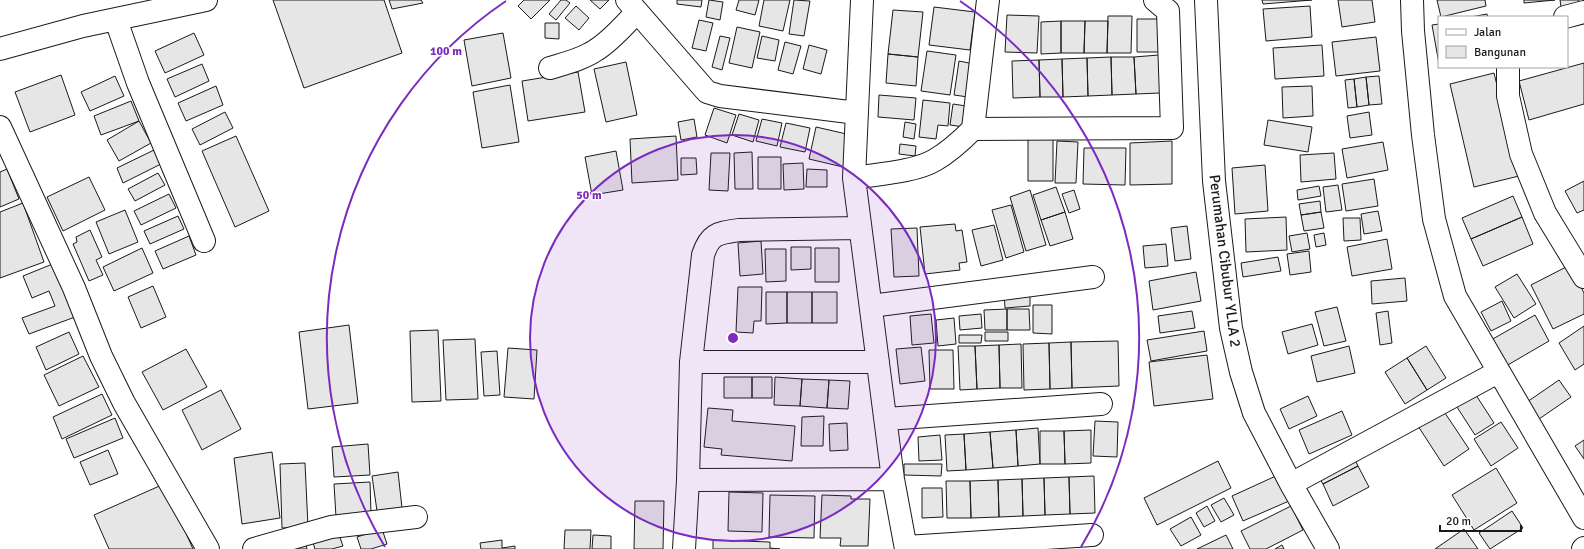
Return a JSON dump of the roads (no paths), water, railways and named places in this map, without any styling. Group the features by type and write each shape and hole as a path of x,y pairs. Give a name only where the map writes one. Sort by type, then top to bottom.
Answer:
{"street":[{"path":"0,49 84,26 206,0"},
{"path":"862,0 854,178 893,480 906,548 1092,535"},
{"path":"854,178 919,167 935,160 952,148 973,128 988,0"},
{"path":"973,128 1172,128 1168,11 1155,0"},
{"name":"Perumahan Cibubur YLLA 2","path":"1206,0 1214,181 1231,328 1241,372 1254,413 1291,484 1328,549"},
{"path":"1412,0 1413,31 1423,136 1434,219 1455,296 1584,518"},
{"path":"550,68 582,58 596,51 607,42 632,6 707,92 712,94 857,113"},
{"path":"1568,16 1584,12"},
{"path":"116,20 138,83 204,241"},
{"path":"1508,68 1508,96 1521,154 1545,213 1584,277"},
{"path":"0,127 74,288 101,356 124,403 208,549"},
{"path":"684,549 688,480 690,362 703,255 706,246 712,237 722,233 740,230 860,228"},
{"path":"871,306 1093,277"},
{"path":"690,362 878,362"},
{"path":"1291,484 1498,372"},
{"path":"886,419 1101,404"},
{"path":"688,480 893,480"},
{"path":"254,549 331,527 416,517"}]}
